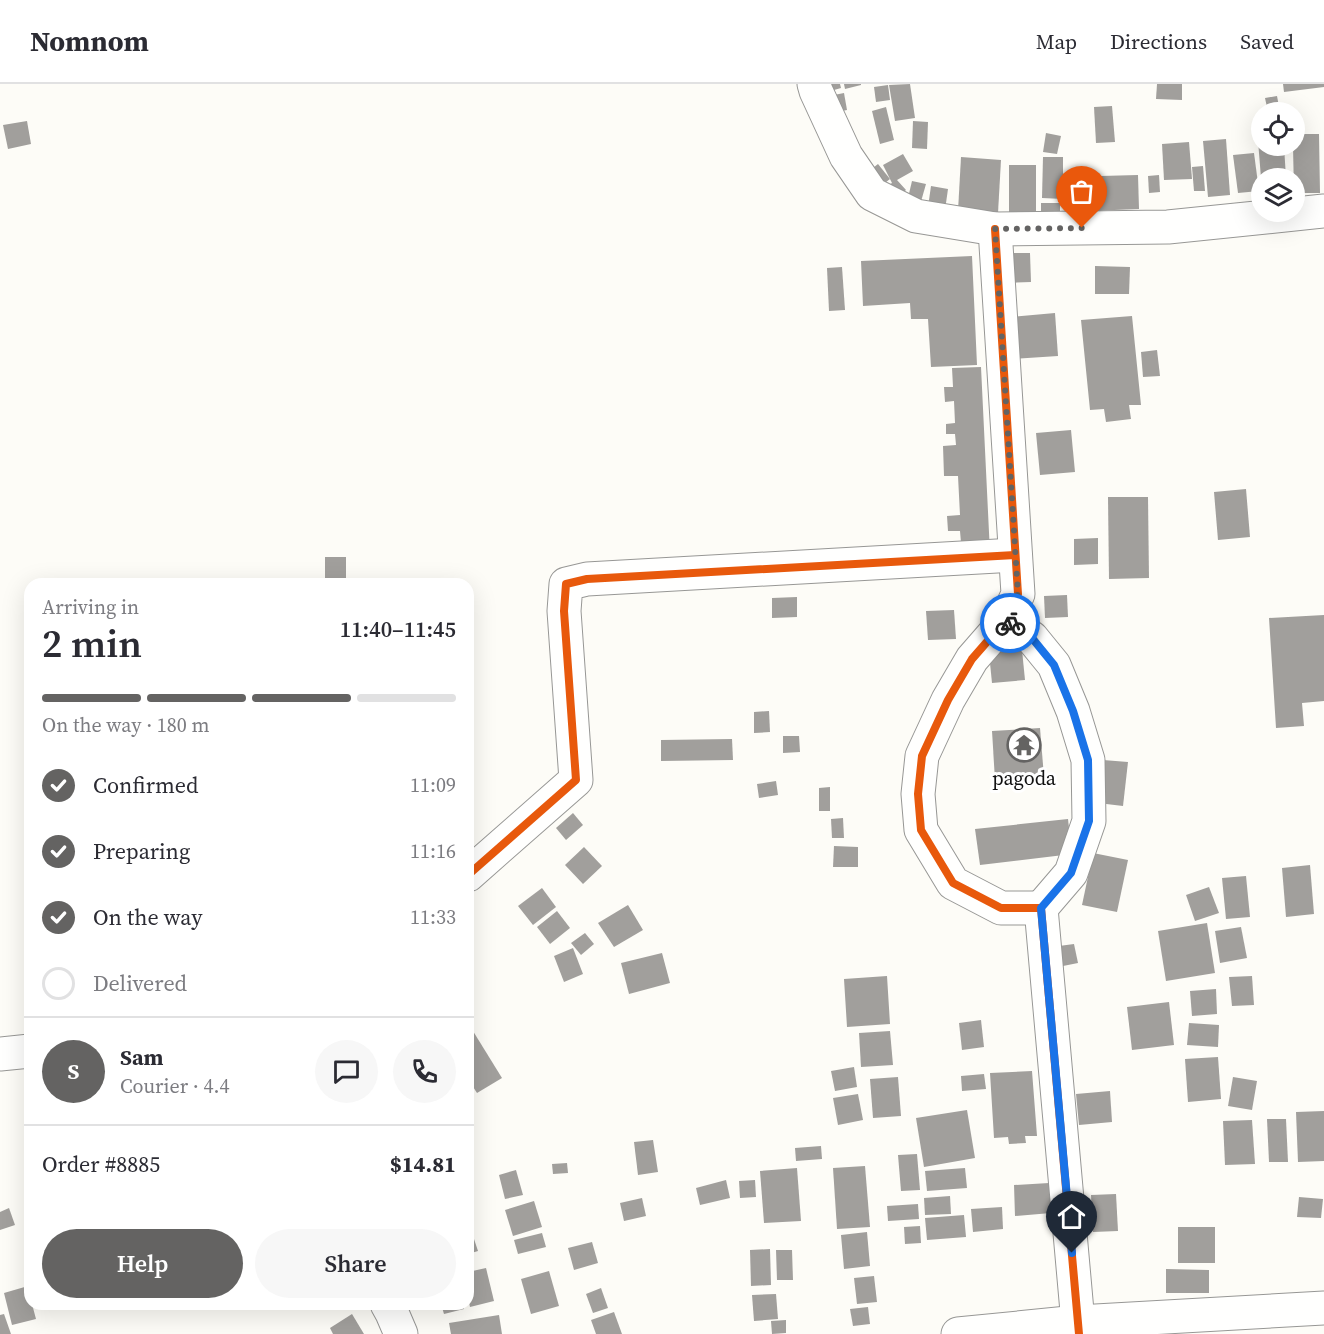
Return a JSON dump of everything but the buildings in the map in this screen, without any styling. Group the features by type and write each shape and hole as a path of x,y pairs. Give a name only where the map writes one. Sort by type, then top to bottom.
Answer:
{"street":[{"path":"814,84 846,156 872,194 916,216 995,229 1168,227 1324,211"},
{"path":"995,229 1018,594 1006,620 972,659 948,700 922,756 918,794 921,830 953,883 1001,908 1041,908"},
{"path":"474,870 576,780 564,611 567,584 587,579 1015,555"},
{"path":"1006,620 1032,638 1054,665 1073,711 1088,760 1089,821 1071,873 1041,908 1078,1328"},
{"path":"0,1054 24,1052"},
{"path":"958,1334 1078,1328 1324,1308"},
{"path":"390,1310 401,1334"}],"cycle path":[{"path":"995,229 1018,594 1006,620 972,659 948,700 922,756 918,794 921,830 953,883 1001,908 1041,908 1079,1334"},
{"path":"474,870 576,780 564,611 566,584 587,579 1015,555"}],"way so far":[{"path":"1010,623 1006,620 1018,594 995,229 1082,228"}],"place":[{"name":"pagoda","path":"1024,745"}],"route":[{"path":"1010,623 1032,638 1054,665 1073,711 1088,760 1089,821 1071,873 1041,908 1072,1253"}]}
